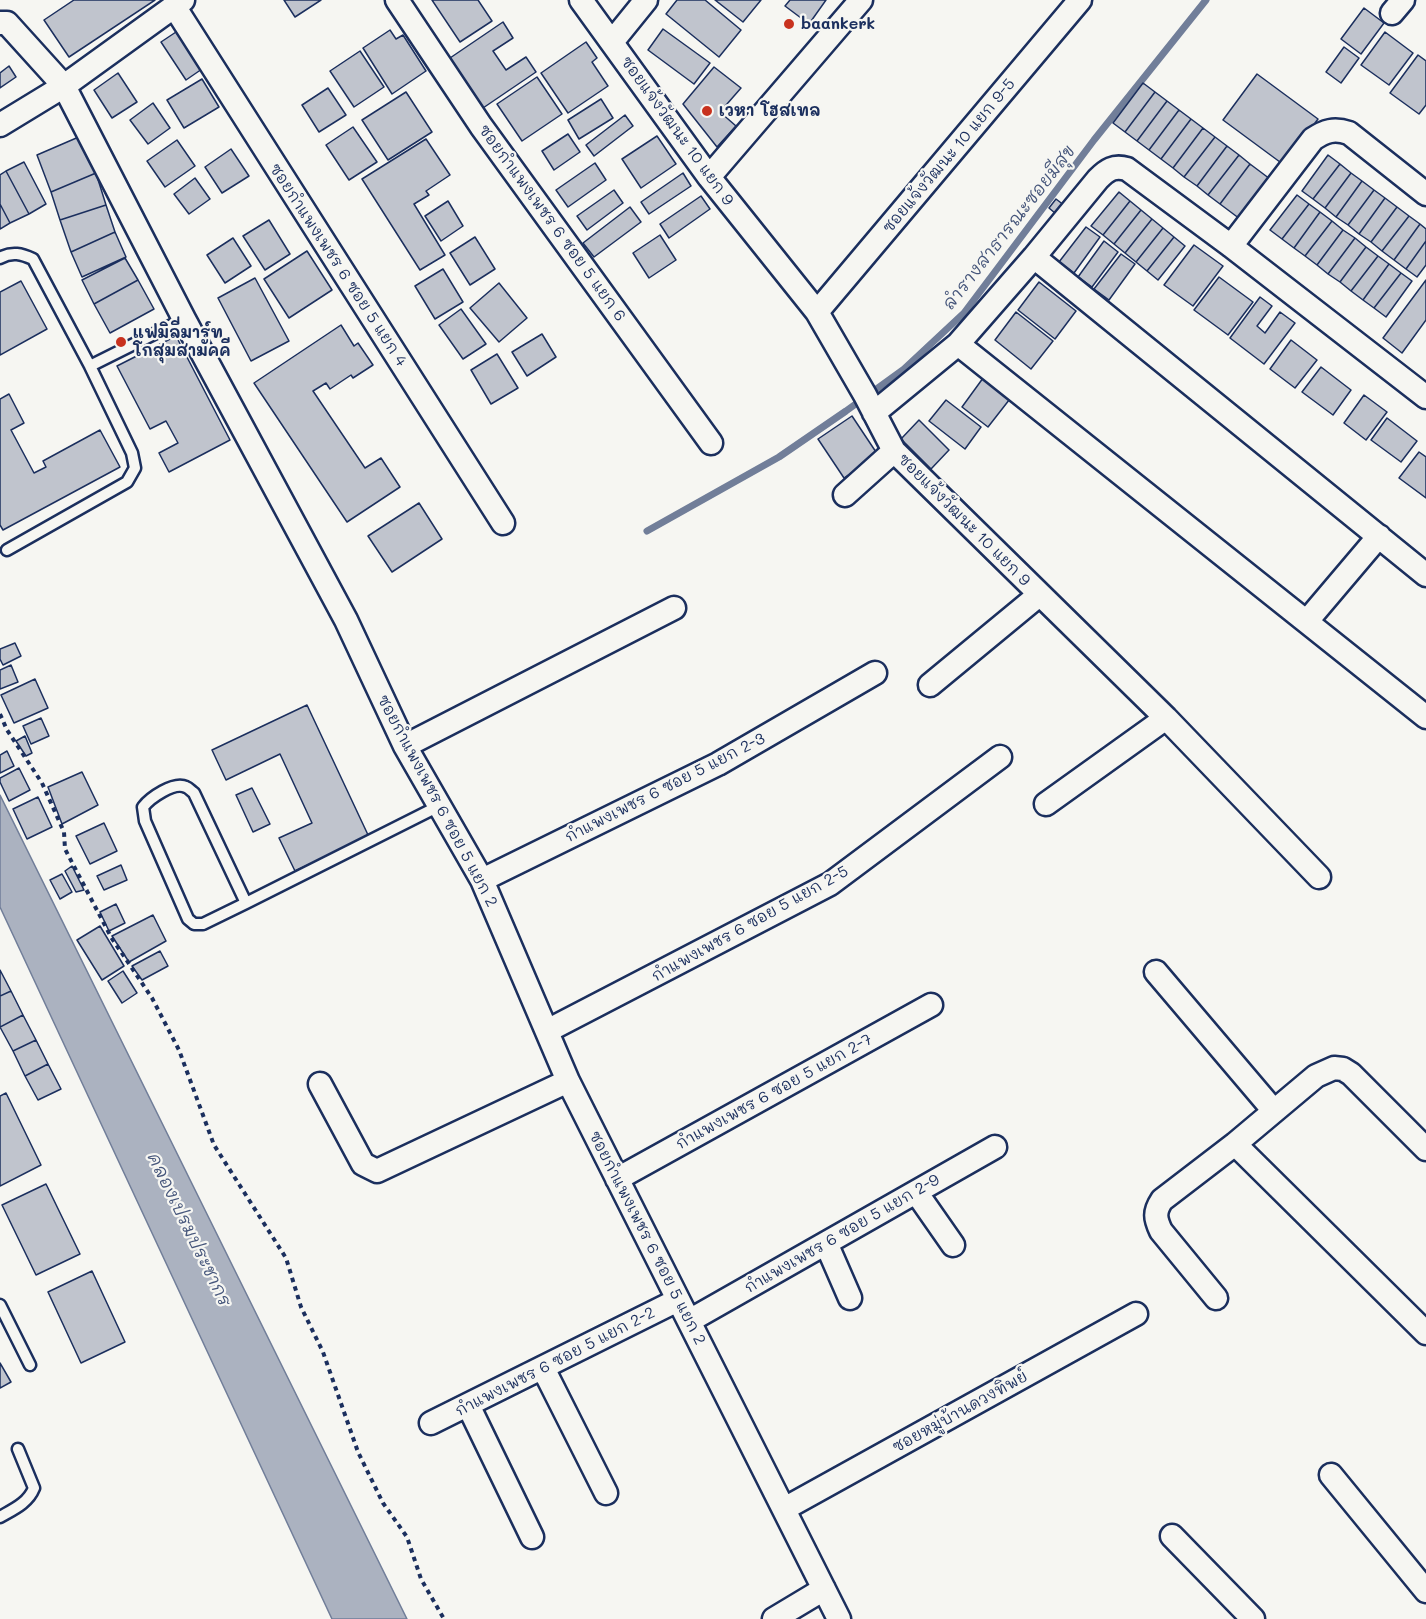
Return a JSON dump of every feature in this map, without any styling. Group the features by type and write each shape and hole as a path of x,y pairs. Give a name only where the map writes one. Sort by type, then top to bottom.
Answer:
{"street":[{"name":"ซอยกำแพงเพชร 6 ซอย 5 แยก 6","path":"397,0 481,126 711,443"},
{"name":"ซอยแจ้งวัฒนะ 10 แยก 9","path":"581,0 709,177 817,312 894,451 1166,718 1319,877"},
{"path":"612,42 646,0"},
{"path":"709,177 861,0"},
{"name":"ซอยแจ้งวัฒนะ 10 แยก 9-5","path":"817,312 1080,0"},
{"path":"0,125 64,86 178,3"},
{"name":"ซอยกำแพงเพชร 6 ซอย 5 แยก 4","path":"178,3 503,523"},
{"name":"ซอยกำแพงเพชร 6 ซอย 5 แยก 2","path":"0,23 7,22 64,86 184,319 346,620 405,746 482,880 568,1082 839,1619"},
{"path":"1231,246 1313,140 1330,130 1348,133 1426,194"},
{"path":"869,403 958,344 1105,171 1113,167 1127,169 1231,246 1426,397"},
{"path":"1034,257 1426,575"},
{"path":"958,344 1426,717"},
{"path":"846,495 894,451"},
{"path":"1307,621 1379,536"},
{"path":"930,685 1039,595"},
{"path":"405,746 674,608"},
{"name":"กำแพงเพชร 6 ซอย 5 แยก 2-3","path":"482,880 718,764 875,673"},
{"path":"1046,804 1166,718"},
{"name":"กำแพงเพชร 6 ซอย 5 แยก 2-5","path":"547,1031 830,884 1000,757"},
{"path":"1156,972 1274,1111"},
{"name":"กำแพงเพชร 6 ซอย 5 แยก 2-7","path":"617,1179 931,1005"},
{"path":"1216,1298 1161,1232 1155,1220 1156,1210 1162,1200 1235,1144 1316,1076 1334,1068 1343,1069 1351,1074 1426,1149"},
{"path":"320,1084 363,1164 377,1171 568,1082"},
{"path":"1235,1144 1426,1333"},
{"name":"กำแพงเพชร 6 ซอย 5 แยก 2-9","path":"689,1321 995,1147"},
{"path":"916,1192 953,1245"},
{"path":"826,1244 850,1298"},
{"name":"กำแพงเพชร 6 ซอย 5 แยก 2-2","path":"431,1423 678,1300"},
{"name":"ซอยหมู่บ้านดวงทิพย์","path":"784,1509 1136,1314"},
{"path":"543,1368 606,1493"},
{"path":"468,1405 531,1537"},
{"path":"1331,1475 1426,1591"},
{"path":"1172,1536 1253,1619"},
{"path":"774,1619 824,1589"}],"lane":[{"path":"0,258 19,253 33,259 90,366 132,453 135,468 127,482 7,550"},
{"path":"90,366 184,319"},
{"path":"246,903 194,793 185,786 176,786 150,798 143,807 145,821 188,918 194,924 202,924 246,903 439,806"},
{"path":"0,1305 30,1365"},
{"path":"0,1517 24,1502 31,1496 34,1488 18,1449"}],"path":[{"path":"0,714 7,730 42,783 64,832 65,849 111,937 152,998 179,1050 214,1145 286,1258 301,1307 323,1352 358,1452 383,1503 407,1537 421,1579 444,1619"}],"water":[{"name":"คลองเปรมประชากร","path":"0,795 407,1619 332,1619 0,907"}],"building":[{"path":"74,0 155,0 69,57 44,20"},
{"path":"284,0 321,0 295,17"},
{"path":"432,0 478,0 492,21 460,42"},
{"path":"677,0 705,0 741,30 719,57 666,14"},
{"path":"715,0 761,0 743,22"},
{"path":"790,0 826,0 809,24 785,6"},
{"path":"1364,8 1384,23 1361,54 1341,39"},
{"path":"503,22 513,38 493,51 506,70 526,57 536,72 483,108 450,58"},
{"path":"663,29 710,63 694,84 648,50"},
{"path":"390,30 396,39 403,35 426,71 392,94 363,48"},
{"path":"176,32 202,69 186,80 161,42"},
{"path":"1385,32 1413,53 1389,85 1361,65"},
{"path":"586,42 597,58 592,62 608,86 568,113 541,73"},
{"path":"1344,47 1359,58 1341,83 1326,72"},
{"path":"360,51 384,87 354,107 330,71"},
{"path":"1418,55 1426,61 1426,105 1419,114 1390,93"},
{"path":"9,66 16,77 0,88 0,73"},
{"path":"714,67 741,88 720,112 736,126 717,147 683,104"},
{"path":"118,73 137,102 112,118 94,90"},
{"path":"1257,74 1318,119 1284,165 1223,120"},
{"path":"537,77 562,114 522,141 497,104"},
{"path":"202,79 219,107 184,128 167,100"},
{"path":"1143,83 1155,92 1125,132 1113,123"},
{"path":"328,88 346,115 319,132 302,105"},
{"path":"406,92 432,132 388,160 362,120"},
{"path":"1155,92 1167,101 1137,141 1125,132"},
{"path":"601,99 613,118 579,139 568,120"},
{"path":"1167,101 1179,110 1149,150 1137,141"},
{"path":"153,103 170,128 148,144 130,120"},
{"path":"1179,110 1191,119 1161,159 1149,150"},
{"path":"625,115 633,126 594,156 586,145"},
{"path":"1191,119 1203,128 1173,168 1161,159"},
{"path":"353,127 377,162 349,180 326,145"},
{"path":"1203,128 1215,137 1184,177 1173,168"},
{"path":"568,134 580,152 554,170 542,151"},
{"path":"81,136 96,173 51,192 37,155"},
{"path":"657,136 676,164 641,188 622,159"},
{"path":"1215,137 1227,146 1197,186 1184,177"},
{"path":"426,139 450,175 426,191 429,195 414,204 445,255 420,270 362,179"},
{"path":"177,140 195,166 165,187 147,161"},
{"path":"1227,146 1239,155 1208,195 1197,186"},
{"path":"231,149 249,176 222,193 205,167"},
{"path":"1239,155 1250,164 1220,204 1208,195"},
{"path":"1328,155 1340,164 1313,199 1302,191"},
{"path":"24,162 46,204 29,214 6,171"},
{"path":"595,163 606,180 568,207 556,190"},
{"path":"1250,164 1274,182 1244,222 1220,204"},
{"path":"1340,164 1351,173 1325,208 1313,199"},
{"path":"6,171 29,214 10,223 0,204 0,175"},
{"path":"96,173 106,205 60,220 51,192"},
{"path":"683,173 691,186 649,214 641,202"},
{"path":"1351,173 1362,181 1336,217 1325,208"},
{"path":"195,178 210,199 189,214 174,194"},
{"path":"1362,181 1374,190 1348,225 1336,217"},
{"path":"614,190 623,203 587,230 577,216"},
{"path":"1374,190 1385,198 1359,234 1348,225"},
{"path":"1119,192 1130,201 1103,235 1091,226"},
{"path":"1297,195 1309,204 1282,239 1270,230"},
{"path":"701,196 710,209 669,238 660,224"},
{"path":"1385,198 1397,207 1371,242 1359,234"},
{"path":"1056,199 1069,209 1062,219 1049,208"},
{"path":"448,201 463,226 441,241 425,216"},
{"path":"1130,201 1141,210 1114,244 1103,235"},
{"path":"0,204 10,223 0,229"},
{"path":"1309,204 1320,212 1294,248 1282,239"},
{"path":"106,205 115,232 71,252 60,220"},
{"path":"630,207 641,222 594,257 583,243"},
{"path":"1397,207 1409,216 1382,251 1371,242"},
{"path":"1141,210 1152,219 1125,253 1114,244"},
{"path":"1320,212 1332,221 1305,256 1294,248"},
{"path":"1409,216 1420,224 1394,260 1382,251"},
{"path":"1152,219 1163,228 1136,262 1125,253"},
{"path":"269,220 290,254 265,270 243,236"},
{"path":"1332,221 1343,230 1317,265 1305,256"},
{"path":"1420,224 1426,229 1426,241 1406,269 1394,260"},
{"path":"1086,227 1100,237 1074,273 1059,262"},
{"path":"1163,228 1174,237 1147,271 1136,262"},
{"path":"1343,230 1355,238 1328,274 1317,265"},
{"path":"115,232 126,257 82,277 71,252"},
{"path":"660,235 676,260 649,278 633,253"},
{"path":"475,237 495,269 470,285 450,253"},
{"path":"1174,237 1185,246 1158,280 1147,271"},
{"path":"233,238 251,266 225,283 207,255"},
{"path":"1355,238 1366,247 1340,282 1328,274"},
{"path":"1104,241 1118,252 1092,287 1078,277"},
{"path":"1426,241 1426,265 1417,277 1406,269"},
{"path":"1194,245 1223,266 1193,306 1164,285"},
{"path":"1366,247 1378,256 1351,291 1340,282"},
{"path":"307,251 332,290 289,318 264,279"},
{"path":"1121,254 1135,264 1109,300 1094,289"},
{"path":"1378,256 1389,264 1363,300 1351,291"},
{"path":"125,258 138,280 94,304 82,280"},
{"path":"1389,264 1401,273 1374,308 1363,300"},
{"path":"443,269 463,302 435,319 415,286"},
{"path":"1401,273 1412,281 1386,317 1374,308"},
{"path":"1219,277 1253,302 1228,335 1194,310"},
{"path":"255,278 289,341 251,361 218,298"},
{"path":"138,280 154,309 110,333 94,304"},
{"path":"1426,280 1426,320 1402,353 1383,338"},
{"path":"21,281 47,329 0,355 0,292"},
{"path":"1039,282 1076,311 1055,339 1018,310"},
{"path":"499,283 527,318 499,342 470,308"},
{"path":"1260,297 1272,306 1257,326 1265,333 1280,312 1295,323 1264,364 1230,338"},
{"path":"461,309 486,344 463,359 439,325"},
{"path":"1016,312 1053,341 1031,369 995,340"},
{"path":"341,325 354,346 358,343 373,365 353,378 351,375 330,389 326,383 313,391 365,468 381,458 400,487 347,522 254,383"},
{"path":"542,334 556,357 527,376 512,352"},
{"path":"176,336 230,440 169,472 159,453 178,443 166,421 150,429 117,366"},
{"path":"1291,340 1317,360 1295,388 1270,369"},
{"path":"497,354 518,388 491,404 471,370"},
{"path":"1321,367 1351,390 1333,415 1302,392"},
{"path":"986,374 1013,395 988,427 962,407"},
{"path":"9,394 24,423 11,430 34,473 46,467 43,461 100,430 120,467 3,530 0,525 0,399"},
{"path":"1364,395 1387,412 1366,440 1344,423"},
{"path":"946,400 981,427 965,449 929,421"},
{"path":"852,416 878,455 844,478 818,439"},
{"path":"1387,418 1417,441 1401,462 1371,440"},
{"path":"919,420 949,450 931,469 901,439"},
{"path":"1419,452 1426,457 1426,498 1399,478"},
{"path":"419,503 442,539 392,572 368,536"},
{"path":"15,643 21,656 3,665 0,659 0,649"},
{"path":"11,665 18,682 0,689 0,670"},
{"path":"35,679 48,708 14,723 1,695"},
{"path":"307,705 369,837 295,871 279,838 312,823 280,754 226,780 212,750"},
{"path":"41,718 49,736 31,744 23,726"},
{"path":"25,736 32,753 26,756 16,741"},
{"path":"7,751 14,766 0,773 0,755"},
{"path":"19,768 30,790 9,801 0,778"},
{"path":"82,772 98,805 62,824 48,787"},
{"path":"252,788 270,824 253,832 236,795"},
{"path":"38,797 52,827 27,839 13,809"},
{"path":"104,823 117,851 90,864 76,836"},
{"path":"121,865 127,880 104,890 97,876"},
{"path":"72,866 84,890 76,892 65,871"},
{"path":"62,874 72,892 60,899 50,880"},
{"path":"116,904 125,923 109,931 100,912"},
{"path":"153,915 166,941 129,962 112,936"},
{"path":"100,926 124,966 102,980 77,940"},
{"path":"160,951 168,966 142,980 132,966"},
{"path":"0,970 11,991 0,996"},
{"path":"123,971 137,993 122,1003 108,981"},
{"path":"11,991 23,1015 0,1027 0,996"},
{"path":"23,1015 36,1040 13,1051 0,1027"},
{"path":"36,1040 48,1064 25,1076 13,1051"},
{"path":"48,1064 61,1089 38,1100 25,1076"},
{"path":"6,1093 41,1165 0,1186 0,1096"},
{"path":"46,1184 80,1254 36,1275 2,1205"},
{"path":"92,1271 125,1342 81,1363 48,1292"},
{"path":"0,1363 11,1382 0,1388"}],"waterway":[{"name":"ลำรางสาธารณะซอยมีสุข","path":"647,531 779,457 846,411 904,369 964,313 1094,140 1206,0"}],"place":[{"name":"baankerk","path":"789,24"},
{"name":"เวหา โฮสเทล","path":"707,111"},
{"name":"แฟมิลี่มาร์ท โกสุมสามัคคี","path":"121,342"}]}
